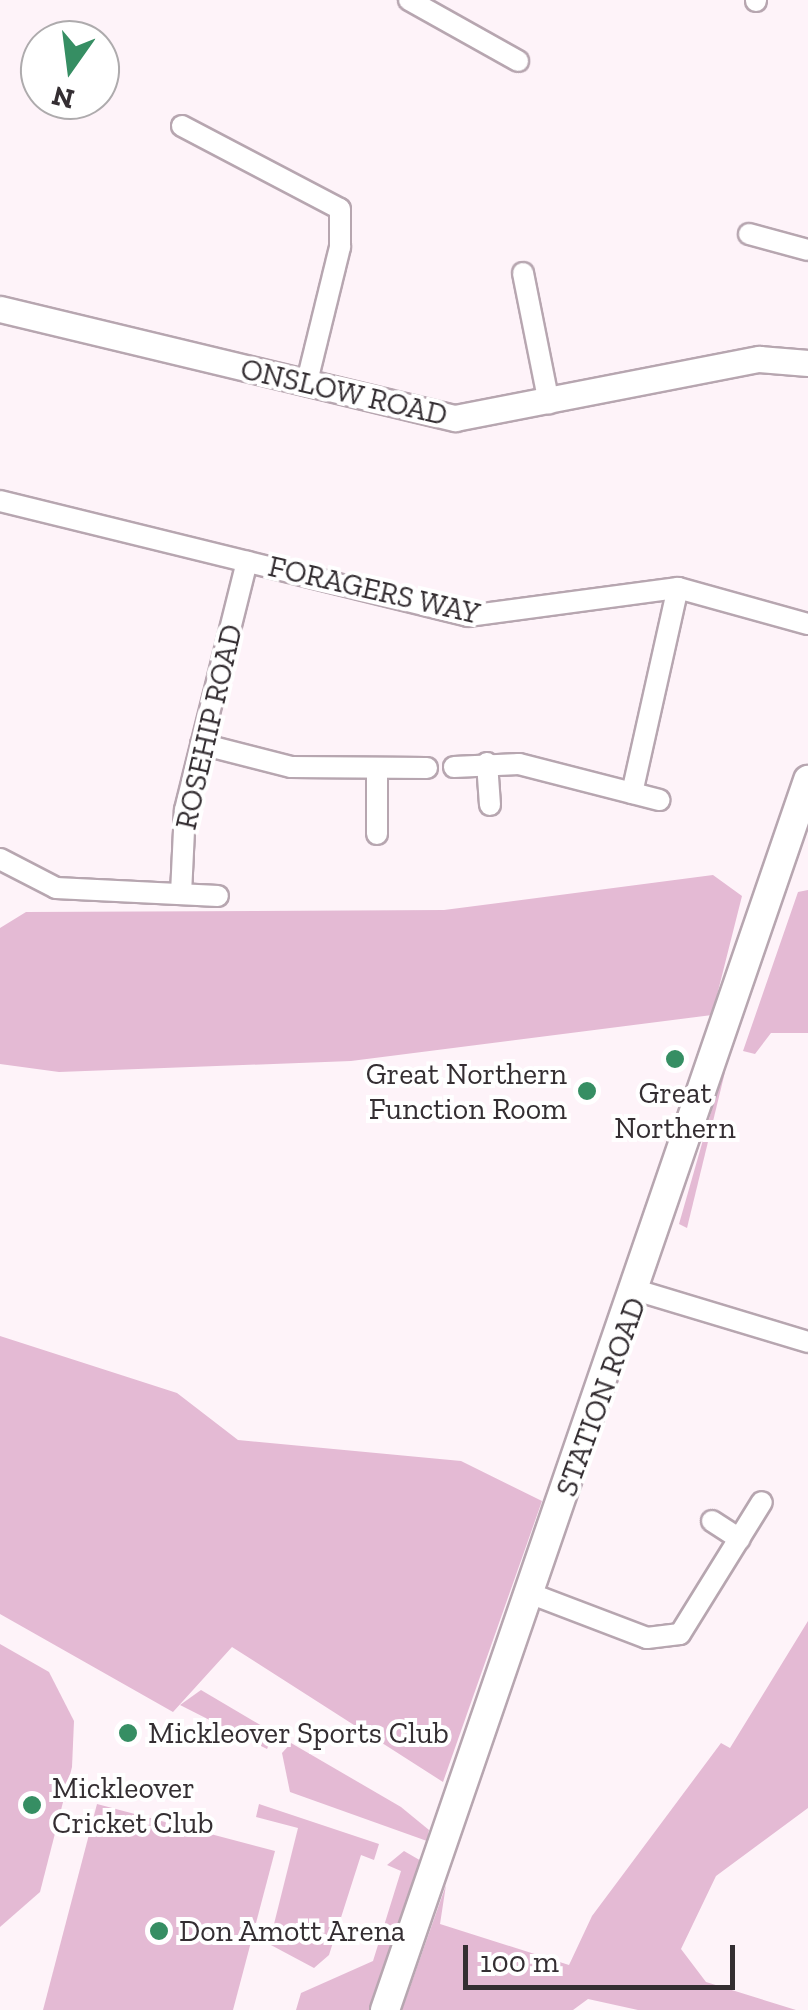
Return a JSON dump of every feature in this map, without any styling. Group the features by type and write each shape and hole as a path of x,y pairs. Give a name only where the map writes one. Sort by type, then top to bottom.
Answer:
{"main road":[{"name":"STATION ROAD","path":"384,2010 529,1593 640,1291 808,780"}],"street":[{"path":"409,0 518,61"},
{"path":"182,126 200,145 340,209 340,247 306,385"},
{"path":"749,234 808,250"},
{"path":"523,274 538,295 550,403"},
{"name":"ONSLOW ROAD","path":"0,309 455,418 550,403 759,360 808,363"},
{"name":"FORAGERS WAY","path":"0,500 491,618 678,588 808,624"},
{"name":"ROSEHIP ROAD","path":"181,894 185,810 248,562"},
{"path":"632,793 678,588"},
{"path":"201,744 291,767 427,768"},
{"path":"487,763 490,805"},
{"path":"454,767 487,763 659,800"},
{"path":"377,770 378,834"},
{"path":"0,859 56,888 218,896"},
{"path":"640,1291 808,1342"},
{"path":"529,1593 664,1640 699,1611 762,1502"},
{"path":"712,1521 740,1539"}],"shaded area":[{"path":"713,875 742,896 712,1015 351,1061 59,1072 0,1064 0,928 26,912 444,910"},
{"path":"808,890 808,1033 771,1033 755,1054 743,1051 798,892"},
{"path":"725,1072 687,1228 679,1224"},
{"path":"0,1336 177,1393 238,1440 461,1461 542,1501 443,1782 232,1647 173,1712 0,1614"},
{"path":"808,1621 808,1808 716,1876 681,1949 706,1982 796,2010 638,2010 588,1999 573,2010 402,2010 446,1885 440,1924 569,1965 592,1916 721,1743 730,1748"},
{"name":"Mickleover Cricket Club","path":"0,1644 49,1672 74,1721 72,1767 40,1892 0,1927"},
{"path":"201,1690 274,1733 267,1749 180,1705"},
{"path":"291,1743 401,1807 429,1830 427,1841 290,1792 282,1753"},
{"name":"Don Amott Arena","path":"97,1804 275,1851 233,2010 43,2010"},
{"path":"259,1804 379,1844 374,1860 361,1855 329,1955 314,1968 269,1944 298,1828 256,1817"},
{"path":"404,1851 423,1862 377,2010 296,2010 301,1993 373,1961 401,1871 387,1865"}],"place":[{"name":"Great Northern","path":"675,1059"},
{"name":"Great Northern Function Room","path":"587,1091"},
{"name":"Mickleover Sports Club","path":"128,1733"},
{"name":"Mickleover Cricket Club","path":"32,1805"},
{"name":"Don Amott Arena","path":"159,1931"}]}
